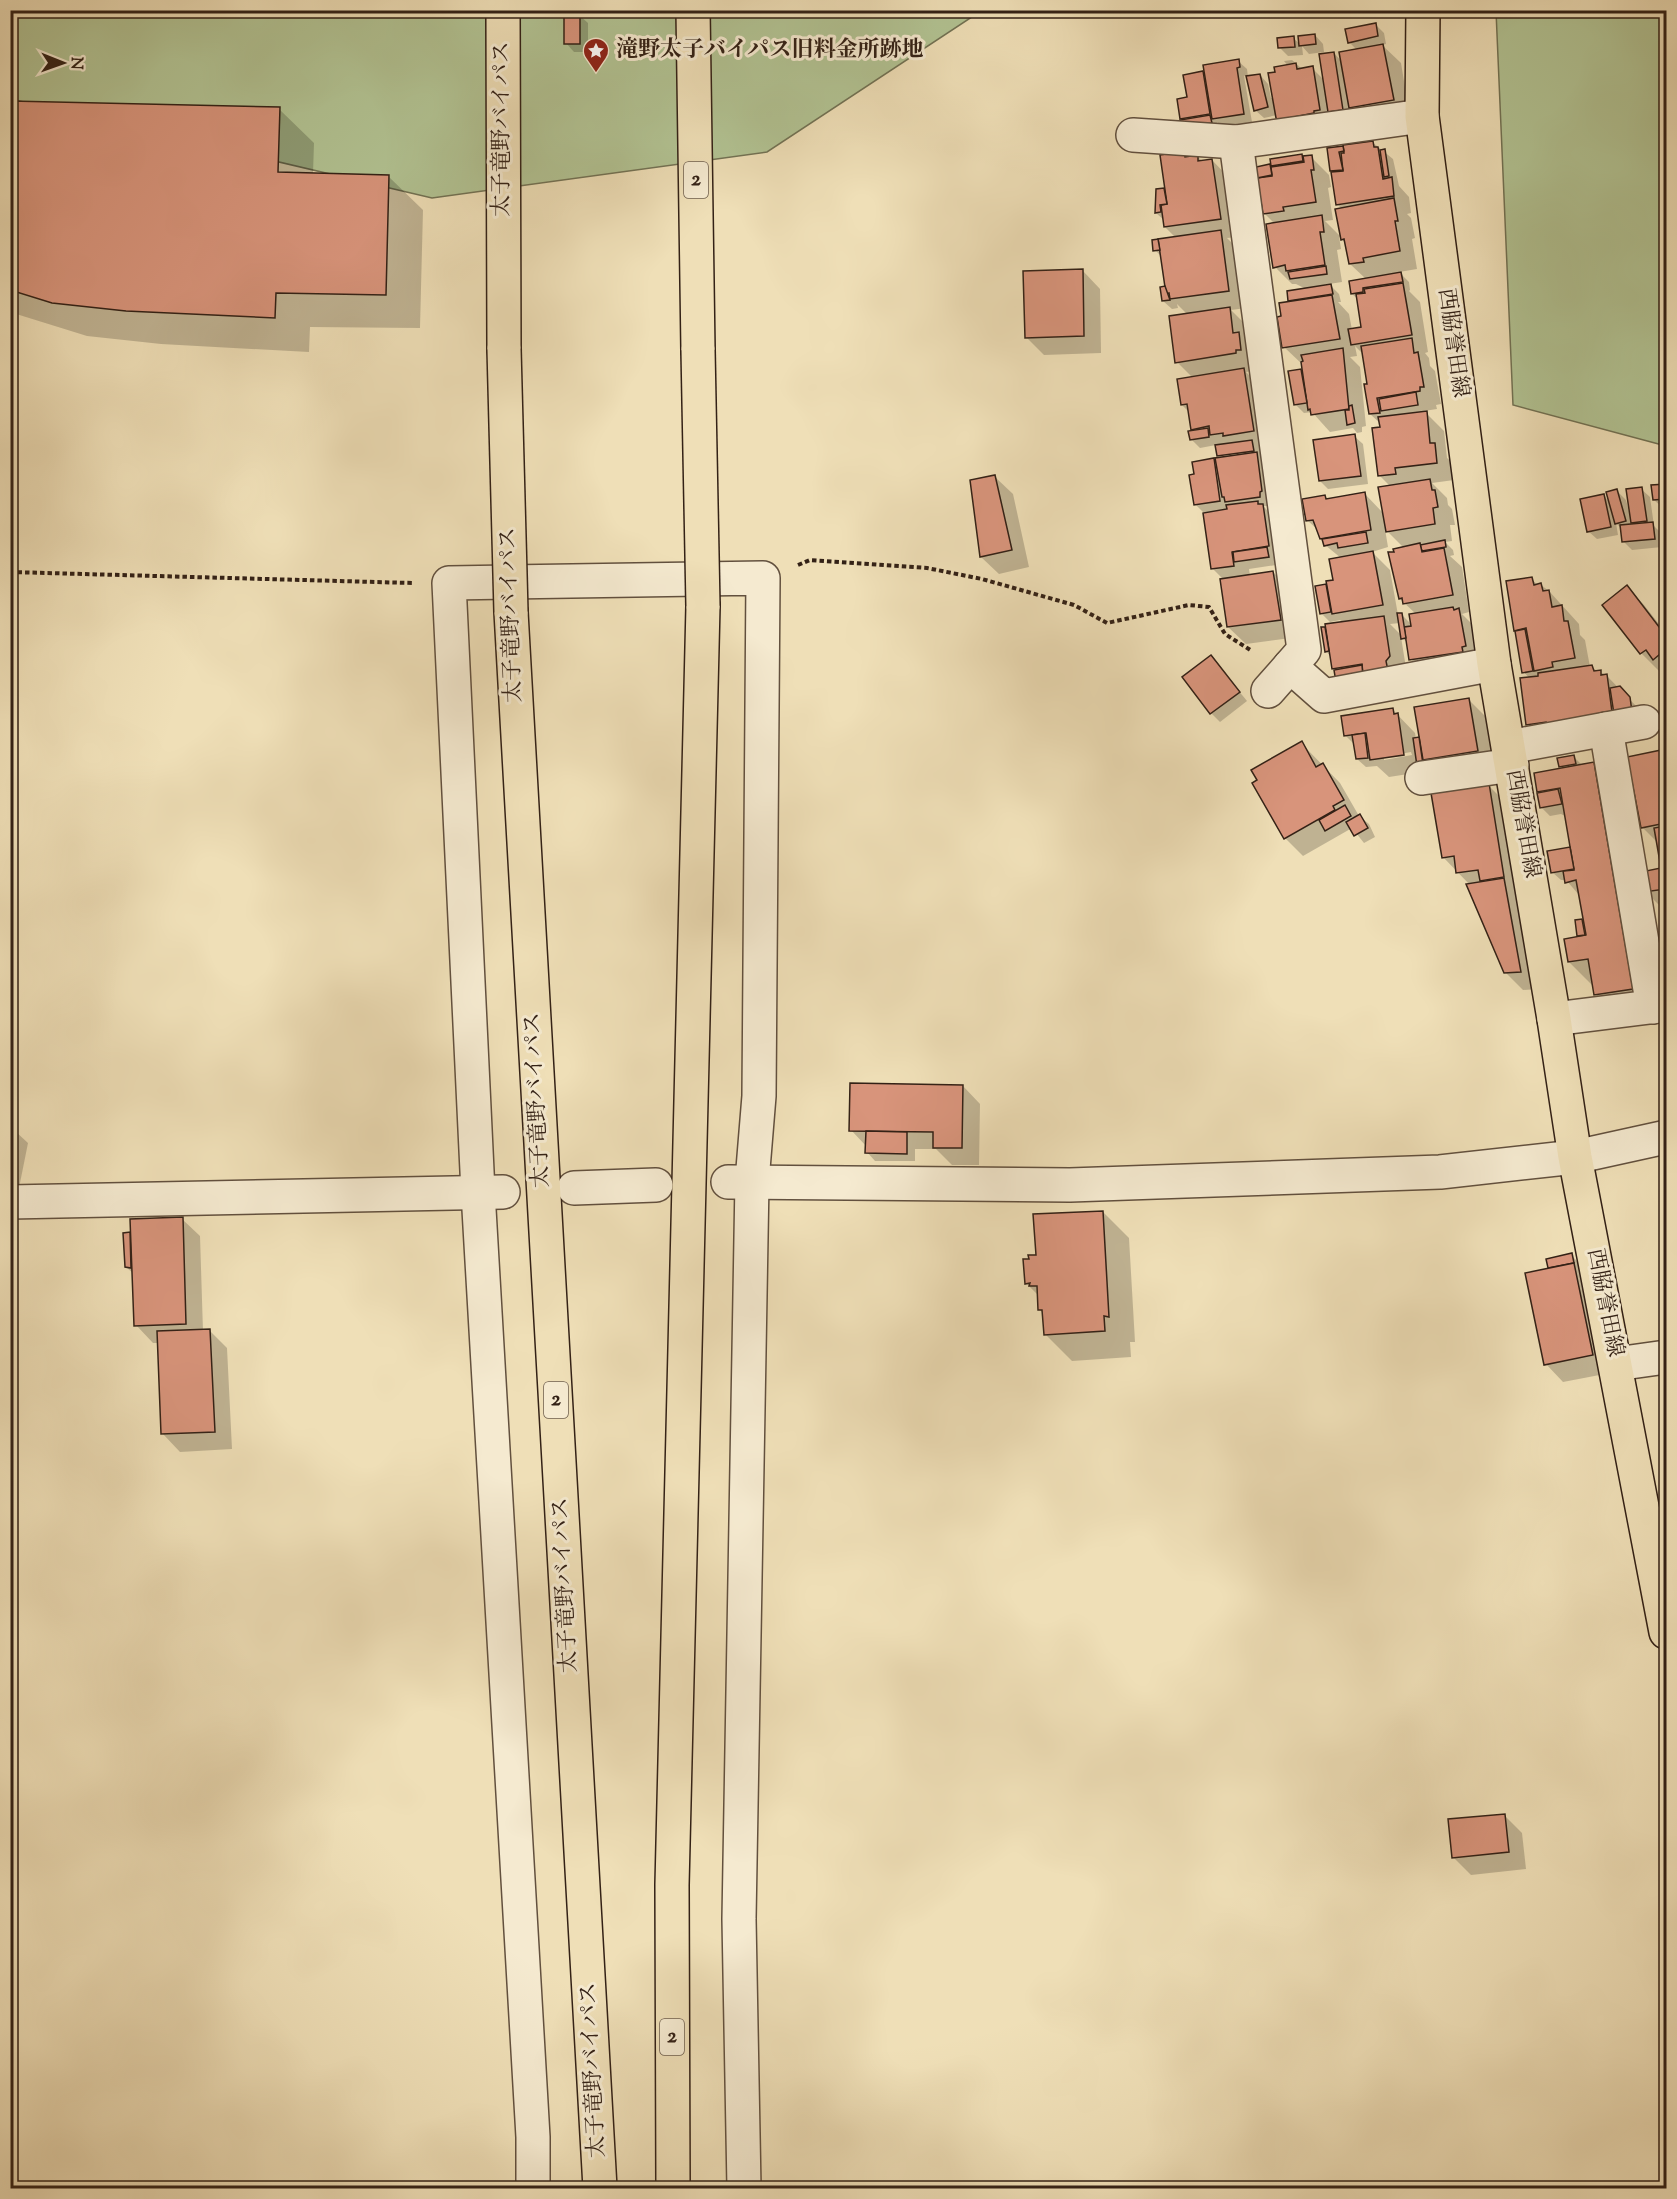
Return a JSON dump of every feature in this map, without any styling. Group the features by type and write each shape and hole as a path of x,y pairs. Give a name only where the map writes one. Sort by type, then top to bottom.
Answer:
{"main road":[{"name":"太子竜野バイパス","path":"503,10 504,349 511,612 600,2188"},
{"name":"2","path":"673,2188 672,1885 703,606 693,10"},
{"name":"西脇誉田線","path":"1423,10 1422,116 1494,664 1554,1018 1575,1157 1666,1632"},
{"path":"672,1885 696,2188"}],"street":[{"path":"1133,135 1236,142 1422,116"},
{"path":"1236,142 1304,650 1281,676 1324,696 1494,664"},
{"path":"533,2188 533,2137 491,1192 449,584 764,578 759,1096 740,1182 739,1919 744,2188"},
{"path":"1422,778 1606,729 1644,722"},
{"path":"1554,1018 1660,1006 1606,729"},
{"path":"740,1182 1082,1185 1440,1172 1575,1157 1666,1137"},
{"path":"574,1188 656,1185"},
{"path":"10,1202 491,1192"},
{"path":"1616,1364 1666,1357"}],"path":[{"path":"764,578 810,560 927,568 982,579 1074,605 1107,623 1189,605 1209,607 1225,634 1281,676"},
{"path":"10,572 449,584"}],"green space":[{"path":"11,11 981,11 767,152 432,198 11,99"},
{"path":"1496,11 1666,11 1666,446 1513,405"}],"building":[{"path":"564,13 580,13 580,44 564,44"},
{"path":"1376,23 1378,36 1348,43 1345,29"},
{"path":"1315,34 1316,44 1299,46 1298,36"},
{"path":"1294,36 1295,47 1278,48 1277,38"},
{"path":"1383,44 1394,100 1349,108 1339,52"},
{"path":"1334,52 1343,110 1328,112 1319,54"},
{"path":"1239,59 1240,67 1237,68 1244,114 1212,119 1203,65"},
{"path":"1296,63 1297,69 1313,66 1320,110 1279,120 1276,118 1268,73 1275,72 1274,67"},
{"path":"1203,71 1210,114 1180,119 1177,99 1187,97 1183,75"},
{"path":"1260,74 1268,107 1254,111 1246,76"},
{"path":"10,101 280,107 278,172 389,175 386,295 276,293 275,318 126,311 52,303 10,290"},
{"path":"1210,115 1212,123 1182,129 1180,120"},
{"path":"1373,141 1374,147 1378,147 1383,179 1392,177 1394,196 1336,205 1331,172 1343,171 1341,153 1344,153 1343,145"},
{"path":"1343,146 1344,151 1339,152 1343,170 1330,171 1327,148"},
{"path":"1385,149 1389,176 1384,177 1380,150"},
{"path":"1184,151 1185,157 1198,155 1198,161 1212,159 1221,219 1164,227 1161,205 1167,204 1160,155"},
{"path":"1302,154 1303,161 1271,166 1270,159"},
{"path":"1312,155 1314,170 1311,170 1316,202 1283,207 1284,211 1263,214 1257,178 1272,176 1271,167 1304,162 1303,156"},
{"path":"1270,164 1272,175 1257,178 1256,167"},
{"path":"1164,188 1167,204 1160,205 1161,212 1155,213 1156,189"},
{"path":"1394,198 1400,251 1363,258 1364,262 1349,264 1344,239 1341,240 1335,209"},
{"path":"1322,215 1324,232 1320,232 1325,265 1286,271 1285,265 1273,268 1266,224"},
{"path":"1221,230 1229,291 1170,299 1169,293 1166,294 1158,239"},
{"path":"1158,239 1160,250 1153,251 1152,240"},
{"path":"1326,266 1327,274 1290,279 1288,272"},
{"path":"1083,269 1084,336 1025,338 1023,271"},
{"path":"1401,272 1403,282 1363,288 1363,292 1351,294 1349,281"},
{"path":"1403,283 1412,335 1351,345 1348,329 1361,327 1356,294 1365,293 1364,289"},
{"path":"1331,284 1333,294 1288,301 1287,291"},
{"path":"1165,286 1170,300 1162,301 1160,287"},
{"path":"1332,295 1340,339 1282,348 1277,317 1281,316 1279,303"},
{"path":"1230,307 1233,333 1239,332 1241,350 1236,350 1236,353 1175,363 1169,316"},
{"path":"1412,338 1414,353 1418,352 1424,387 1420,387 1420,391 1377,398 1380,413 1369,414 1361,346"},
{"path":"1343,348 1349,409 1311,415 1310,409 1308,410 1301,355"},
{"path":"1244,368 1254,431 1223,436 1223,433 1210,435 1209,426 1191,430 1187,404 1181,405 1177,379"},
{"path":"1301,369 1307,403 1294,405 1288,371"},
{"path":"1416,392 1418,405 1381,411 1379,399"},
{"path":"1352,405 1355,423 1347,425 1345,410 1349,410 1349,406"},
{"path":"1427,411 1430,443 1435,443 1437,463 1395,468 1396,474 1378,476 1372,428 1380,427 1378,417"},
{"path":"1208,428 1209,437 1190,440 1188,431"},
{"path":"1355,434 1361,476 1319,481 1313,440"},
{"path":"1252,440 1254,451 1217,456 1215,445"},
{"path":"1257,452 1262,491 1260,497 1225,502 1222,497 1215,458"},
{"path":"1214,458 1220,501 1194,505 1189,475 1194,474 1192,462"},
{"path":"995,475 1012,550 980,557 970,480"},
{"path":"1430,479 1438,507 1433,508 1435,524 1386,532 1378,487"},
{"path":"1666,484 1666,499 1653,500 1651,485"},
{"path":"1642,487 1647,521 1631,523 1626,489"},
{"path":"1617,489 1626,521 1615,524 1606,492"},
{"path":"1365,492 1371,530 1320,539 1313,520 1306,521 1302,499 1325,495 1326,499"},
{"path":"1604,494 1611,527 1587,532 1580,499"},
{"path":"1258,501 1258,504 1263,504 1269,546 1232,552 1234,566 1211,569 1203,513 1227,509 1226,505"},
{"path":"1653,522 1655,539 1622,542 1620,525"},
{"path":"1366,532 1368,543 1338,548 1337,543 1324,546 1322,539"},
{"path":"1445,540 1446,547 1422,551 1420,545"},
{"path":"1420,543 1422,552 1444,548 1453,595 1403,604 1402,598 1399,599 1388,552"},
{"path":"1267,547 1269,557 1234,562 1233,552"},
{"path":"1373,551 1383,605 1332,614 1326,581 1333,580 1329,559"},
{"path":"1273,571 1281,620 1227,627 1220,579"},
{"path":"1532,577 1534,585 1541,583 1543,591 1549,590 1552,607 1562,605 1564,621 1568,621 1575,658 1552,662 1553,667 1534,671 1526,628 1514,631 1506,581"},
{"path":"1326,584 1331,612 1320,614 1315,586"},
{"path":"1627,585 1666,636 1666,649 1653,660 1646,650 1640,654 1602,605"},
{"path":"1453,607 1454,610 1459,608 1466,646 1462,647 1463,652 1409,660 1404,627 1411,626 1409,614"},
{"path":"1397,613 1402,613 1406,638 1401,639"},
{"path":"1384,616 1390,656 1386,661 1388,671 1363,675 1362,664 1332,669 1325,624"},
{"path":"1321,627 1325,627 1329,651 1325,652"},
{"path":"1525,629 1533,671 1522,673 1515,631"},
{"path":"1211,655 1240,692 1210,714 1182,677"},
{"path":"1362,665 1363,677 1336,682 1334,670"},
{"path":"1592,665 1594,671 1601,670 1601,675 1607,674 1612,712 1546,724 1546,722 1526,725 1520,678"},
{"path":"1620,686 1630,697 1632,712 1614,714 1610,688"},
{"path":"1469,698 1478,751 1423,760 1414,707"},
{"path":"1393,708 1394,714 1398,713 1404,755 1370,760 1366,733 1344,736 1341,716"},
{"path":"1365,733 1368,758 1356,759 1352,735"},
{"path":"1419,737 1423,764 1417,766 1413,738"},
{"path":"1302,741 1316,767 1323,763 1344,800 1333,806 1335,810 1284,839 1252,783 1257,780 1251,770"},
{"path":"1666,749 1666,823 1641,828 1627,757"},
{"path":"1574,755 1576,764 1559,767 1557,758"},
{"path":"1594,762 1633,989 1594,995 1588,959 1568,962 1564,939 1586,935 1576,880 1565,883 1563,871 1574,870 1560,788 1537,792 1534,773"},
{"path":"1489,783 1504,877 1480,881 1478,870 1456,873 1454,856 1442,858 1431,793"},
{"path":"1558,789 1562,804 1540,808 1537,793"},
{"path":"1345,805 1351,816 1325,831 1319,820"},
{"path":"1360,814 1368,828 1354,836 1346,822"},
{"path":"1666,826 1666,897 1665,889 1644,892 1641,872 1661,868 1654,828"},
{"path":"1570,847 1574,869 1551,873 1547,851"},
{"path":"1504,878 1521,972 1504,973 1466,884"},
{"path":"1582,919 1585,935 1577,936 1575,920"},
{"path":"1666,945 1666,967 1654,969 1650,948"},
{"path":"850,1083 963,1085 962,1148 933,1148 933,1132 849,1131"},
{"path":"866,1131 907,1132 907,1154 865,1153"},
{"path":"1103,1211 1109,1317 1104,1316 1105,1331 1044,1335 1042,1310 1038,1310 1037,1286 1029,1286 1030,1283 1025,1284 1023,1259 1029,1259 1028,1255 1036,1255 1033,1214"},
{"path":"183,1217 186,1324 134,1326 130,1219"},
{"path":"130,1232 131,1268 125,1267 123,1233"},
{"path":"1572,1253 1574,1263 1548,1268 1546,1259"},
{"path":"1574,1263 1593,1355 1544,1365 1525,1273"},
{"path":"210,1329 215,1432 161,1434 157,1331"},
{"path":"1505,1814 1509,1852 1452,1858 1448,1819"}],"place":[{"name":"滝野太子バイパス旧料金所跡地","path":"596,74"}]}
